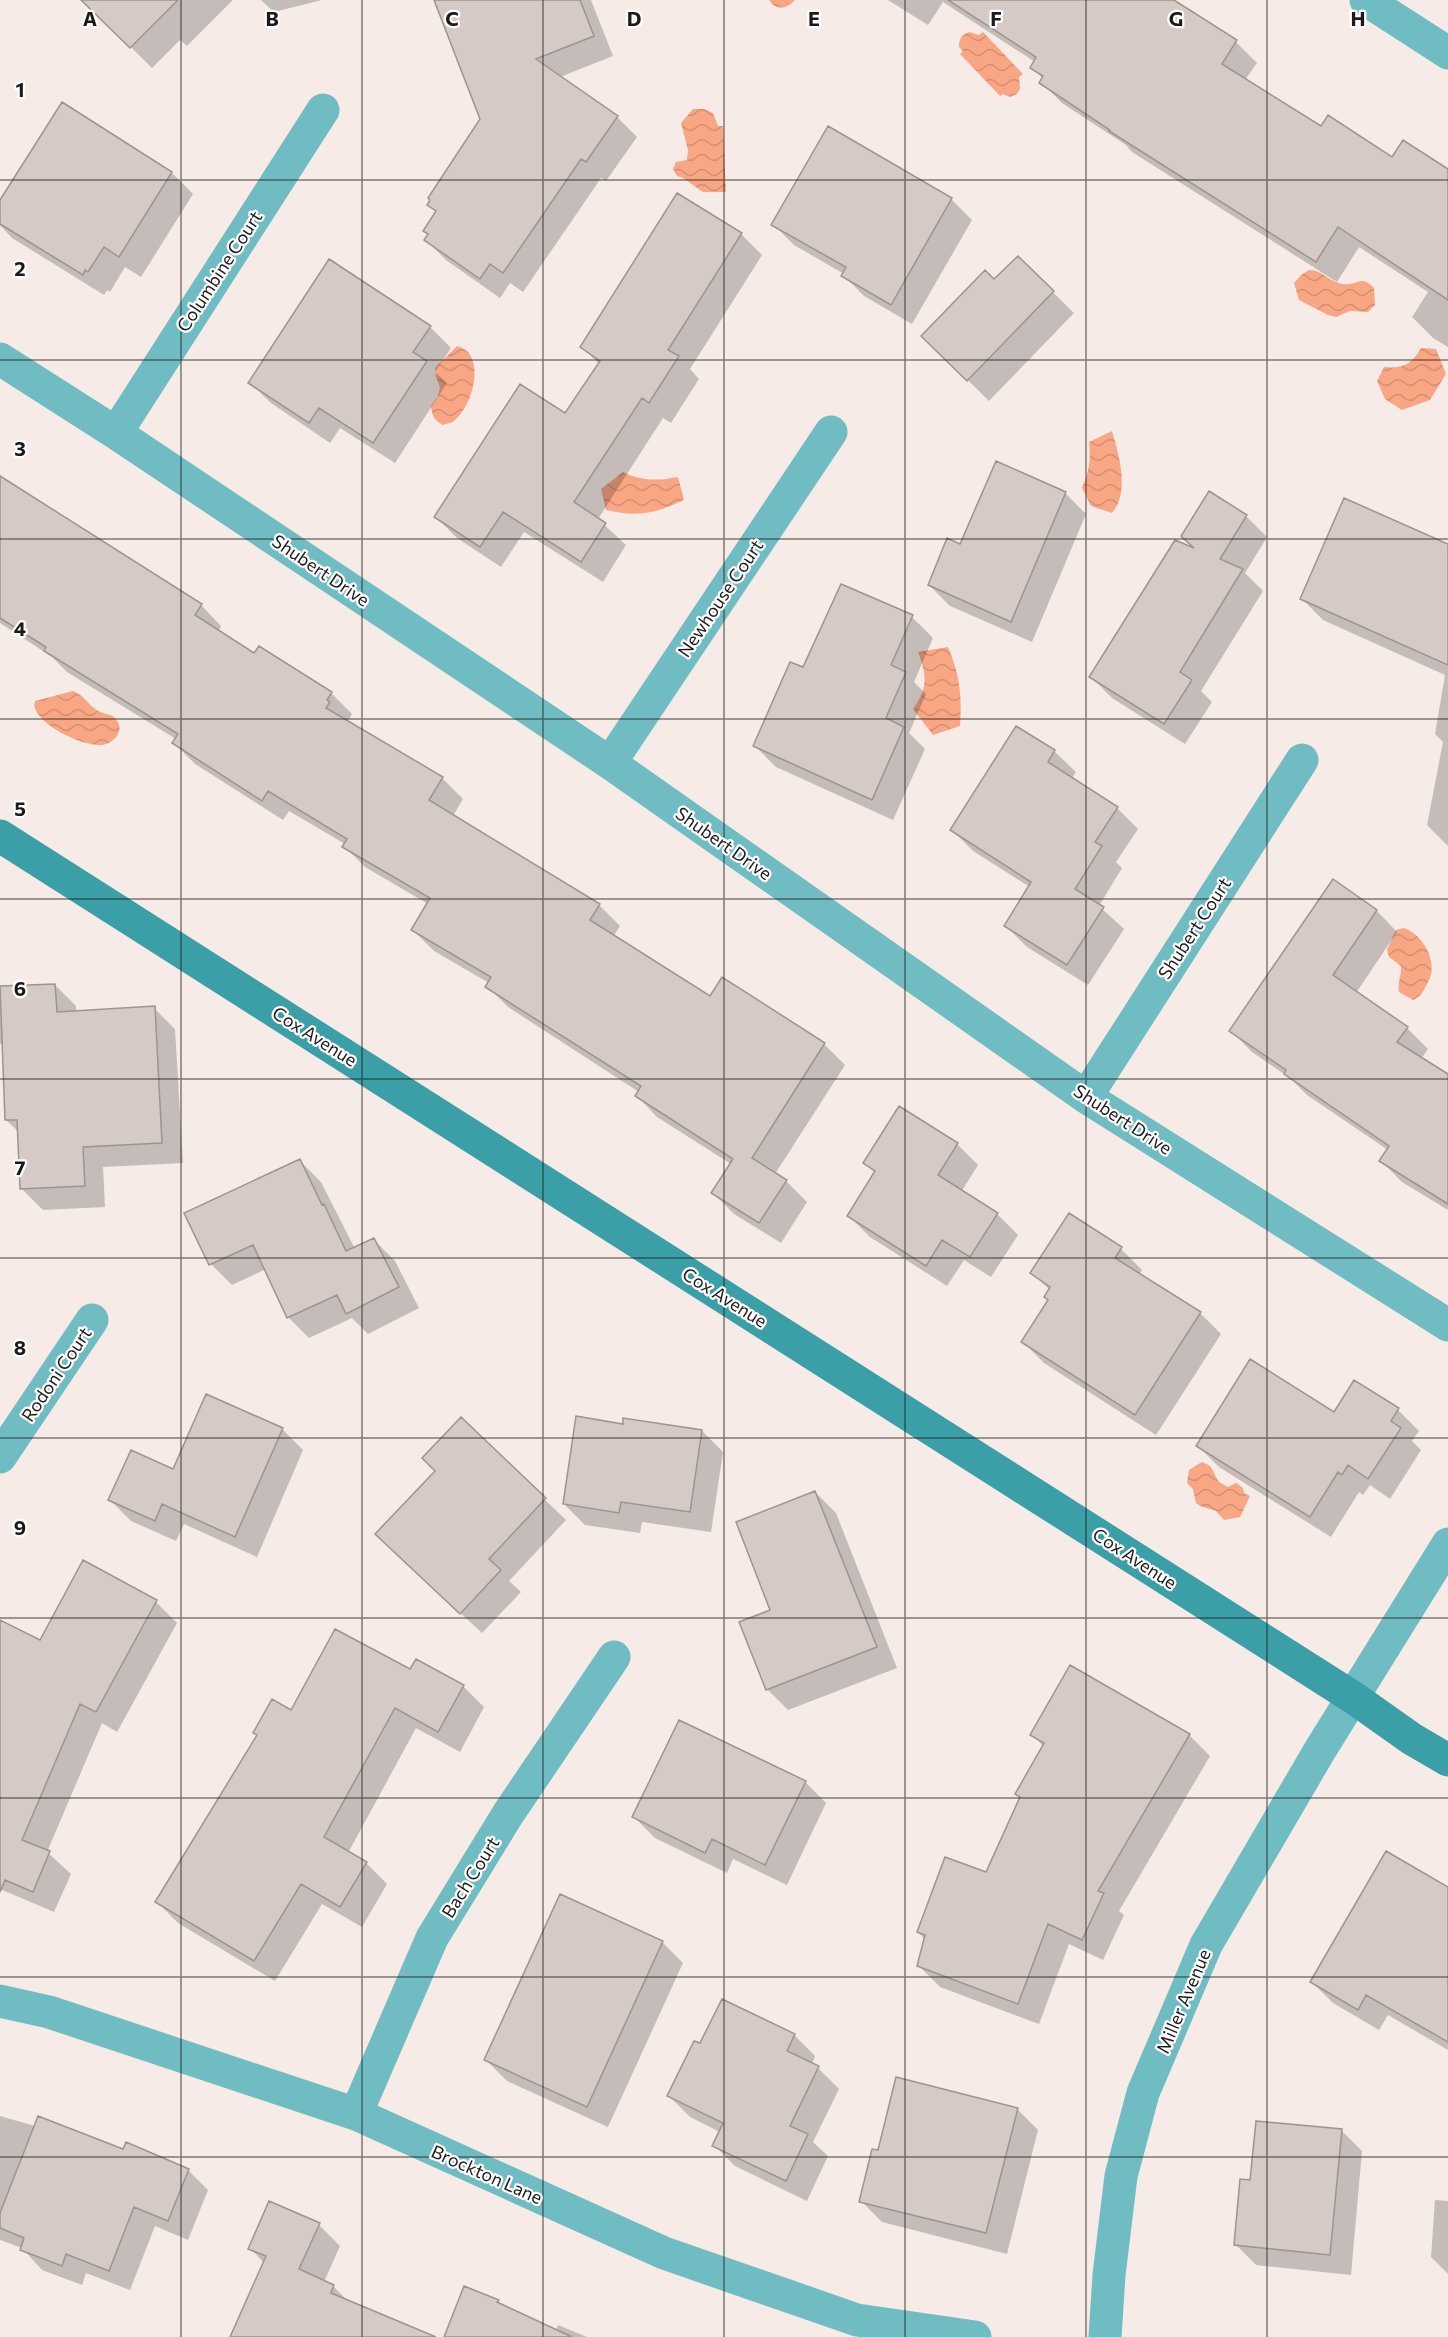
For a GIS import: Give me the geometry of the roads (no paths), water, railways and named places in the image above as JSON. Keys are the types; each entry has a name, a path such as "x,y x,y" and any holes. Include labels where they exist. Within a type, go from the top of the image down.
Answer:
{"main road":[{"name":"Cox Avenue","path":"0,836 1448,1760"}],"street":[{"path":"1366,0 1448,53"},
{"name":"Columbine Court","path":"116,432 323,110"},
{"name":"Shubert Drive","path":"0,360 116,432 610,764 1086,1097 1448,1325"},
{"name":"Newhouse Court","path":"610,764 831,432"},
{"name":"Shubert Court","path":"1086,1097 1302,760"},
{"name":"Rodoni Court","path":"0,1457 92,1320"},
{"name":"Miller Avenue","path":"1105,2337 1109,2275 1121,2176 1143,2093 1206,1945 1320,1750 1448,1544"},
{"name":"Bach Court","path":"356,2114 432,1938 508,1814 614,1657"},
{"name":"Brockton Lane","path":"0,2001 49,2012 356,2114 664,2253 857,2320 975,2337"}],"water":[{"path":"769,0 795,0 782,8 775,6"},
{"path":"969,32 979,35 983,32 1023,74 1019,77 1020,89 1017,94 1010,97 1003,94 1000,96 960,54 963,51 959,47 960,40 964,34"},
{"path":"693,109 704,109 713,113 718,126 723,126 726,192 703,192 677,176 673,169 676,162 687,160 688,150 681,123"},
{"path":"1309,270 1339,283 1349,284 1362,281 1369,284 1374,288 1375,305 1368,312 1350,311 1336,317 1299,300 1294,283"},
{"path":"457,346 472,358 474,379 472,391 462,412 453,421 443,425 433,415 431,409 440,387 435,368"},
{"path":"1421,348 1436,349 1446,374 1430,400 1402,410 1385,399 1377,381 1384,367 1397,367 1410,362"},
{"path":"1112,431 1120,462 1122,484 1121,495 1112,513 1091,506 1082,488 1089,466 1089,442"},
{"path":"623,472 650,479 678,477 684,500 646,513 606,510 601,489"},
{"path":"948,647 959,686 960,726 933,735 913,709 924,688 923,668 918,652"},
{"path":"73,691 98,711 115,718 119,731 115,738 102,745 84,742 52,727 37,713 35,701"},
{"path":"1404,928 1423,943 1431,959 1432,967 1424,990 1413,1000 1399,992 1401,966 1389,957 1387,950 1396,930"},
{"path":"1202,1462 1211,1468 1219,1482 1228,1487 1236,1483 1243,1488 1244,1493 1250,1496 1240,1517 1224,1520 1216,1511 1196,1503 1193,1489 1187,1483 1189,1470"}]}
